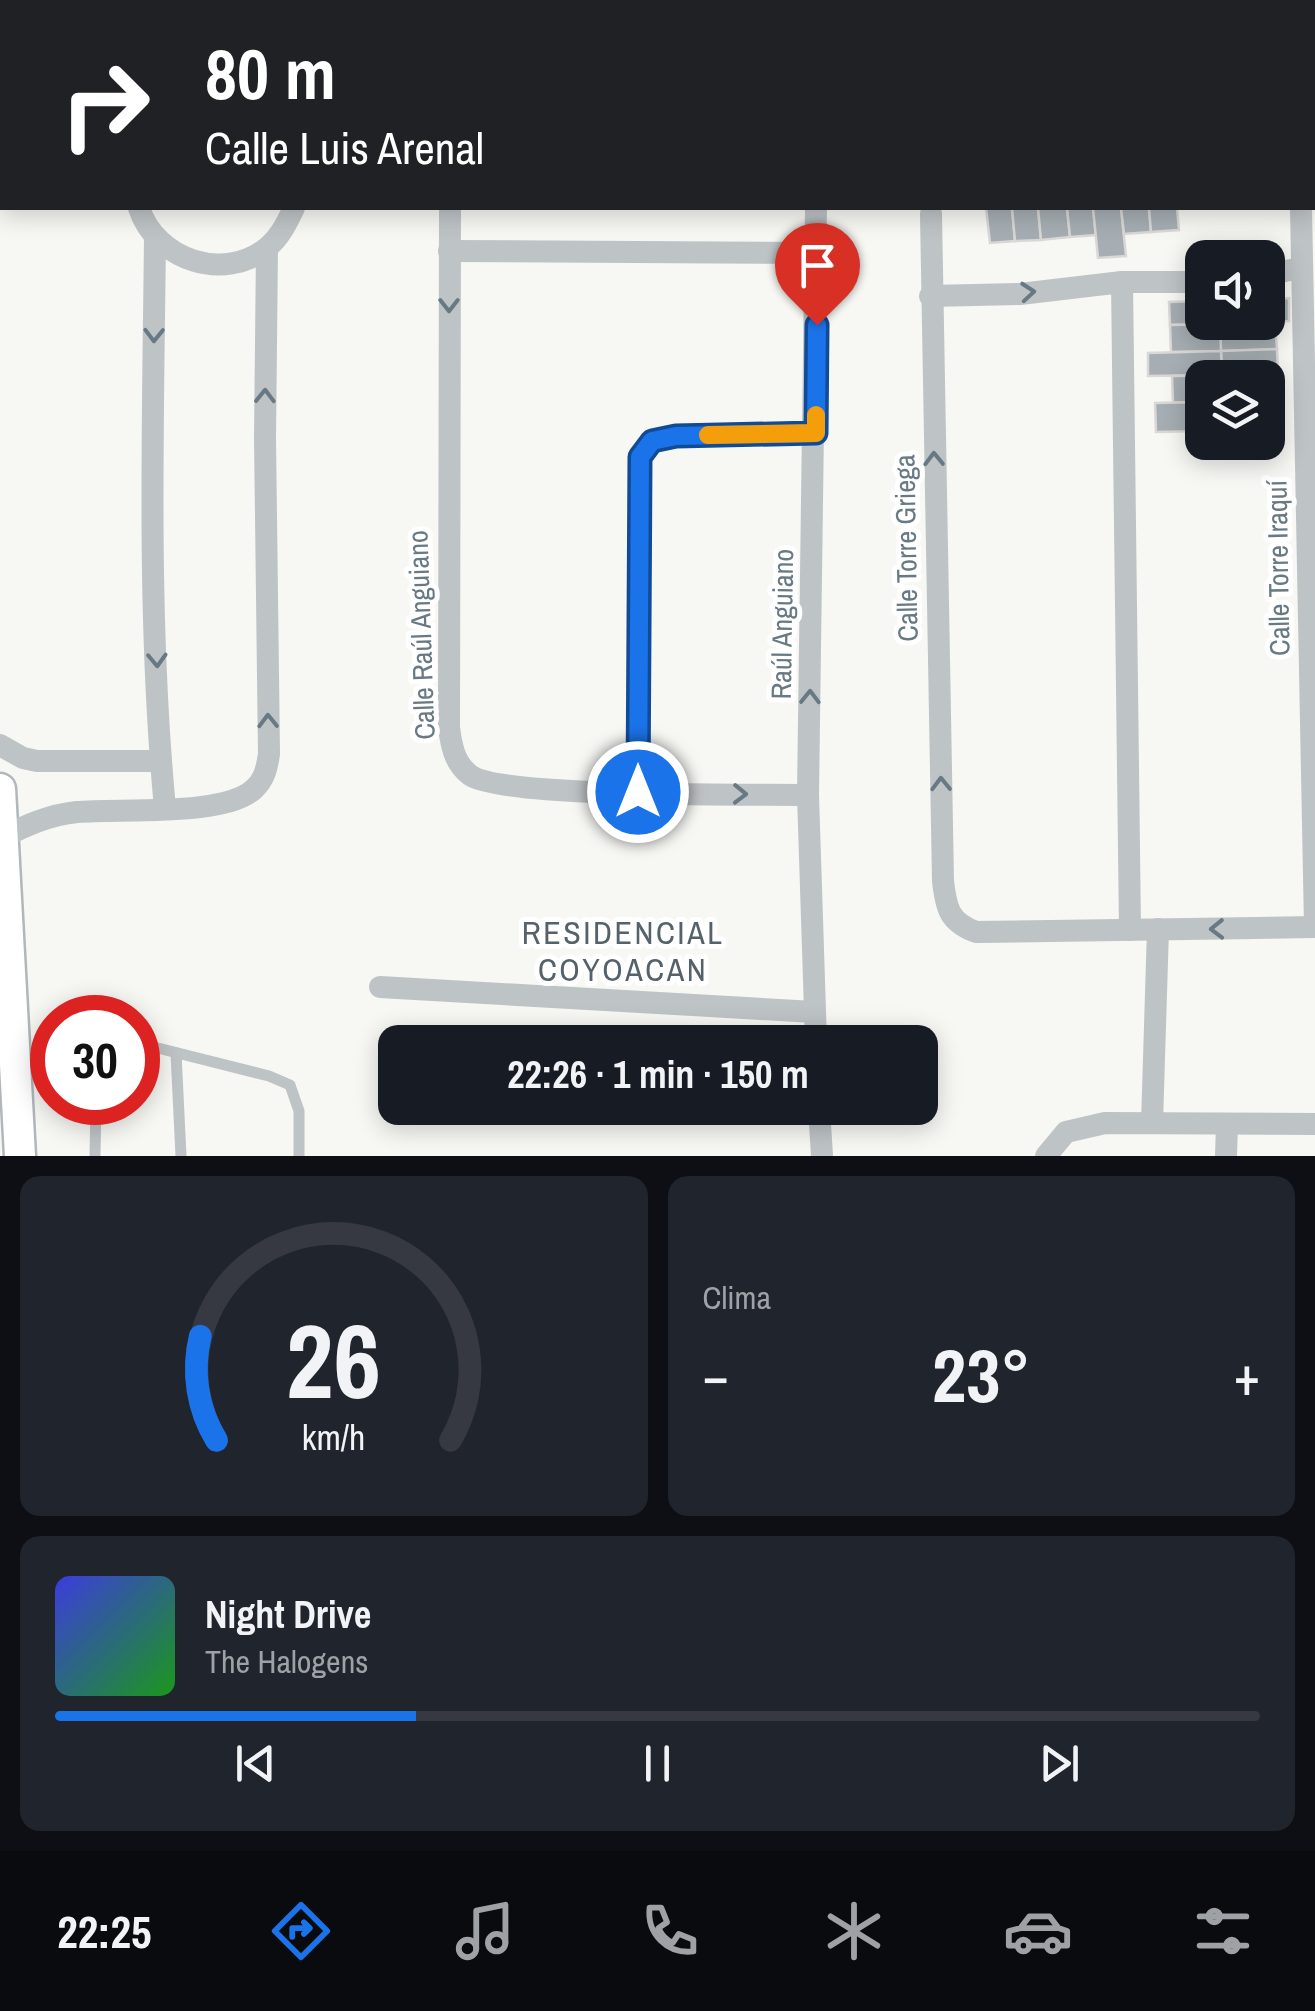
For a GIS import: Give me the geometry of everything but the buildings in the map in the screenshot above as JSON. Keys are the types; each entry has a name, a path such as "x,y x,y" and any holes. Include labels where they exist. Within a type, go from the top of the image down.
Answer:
{"main road":[{"path":"0,789 20,1156"}],"street":[{"path":"140,210 155,238 174,254 197,263 222,264 245,260 267,248 284,230 293,210"},
{"name":"Calle Raúl Anguiano","path":"450,210 447,546 451,745 461,766 470,775 494,785 808,795"},
{"name":"Raúl Anguiano","path":"815,1025 808,795 816,210"},
{"name":"Calle Torre Iraquí","path":"943,882 946,907 952,918 976,932 1315,927 1301,210"},
{"name":"Calle Torre Griega","path":"931,214 943,882"},
{"path":"155,238 152,486 164,808"},
{"path":"2,836 56,815 200,807 246,796 262,780 269,754 267,248"},
{"path":"449,251 818,253"},
{"path":"1285,271 1302,268"},
{"path":"930,296 1020,294 1122,282 1185,282"},
{"path":"1122,282 1130,930"},
{"path":"638,792 640,457 652,441 676,436 816,433"},
{"path":"0,745 37,761 160,761"},
{"path":"1152,1123 1158,929"},
{"path":"380,987 814,1012"},
{"path":"1226,1156 1227,1124"},
{"path":"1046,1156 1066,1132 1079,1126 1315,1124"},
{"path":"820,1125 822,1156"}],"lane":[{"path":"160,1049 290,1085 299,1111 298,1156"},
{"path":"176,1053 180,1156"},
{"path":"96,1125 96,1156"}],"slow traffic":[{"path":"708,435 816,433 816,415"}],"district":[{"name":"RESIDENCIAL COYOACAN","path":"623,952"}],"route":[{"path":"638,792 640,457 652,441 676,436 816,433 817,325"}]}
